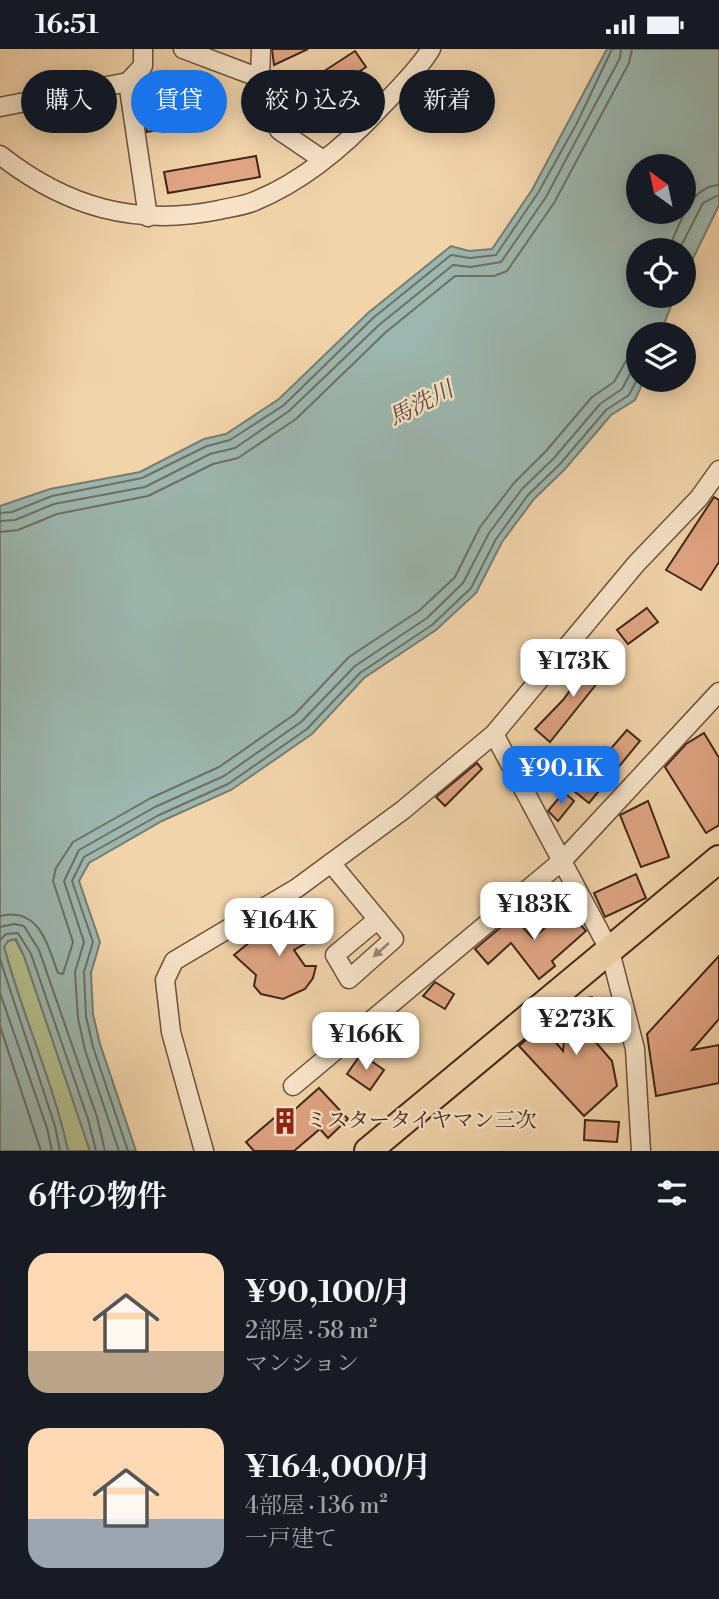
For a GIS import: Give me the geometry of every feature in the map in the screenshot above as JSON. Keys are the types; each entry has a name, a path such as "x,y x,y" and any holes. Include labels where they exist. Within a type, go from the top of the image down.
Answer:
{"highway":[{"path":"368,1151 719,859"}],"street":[{"path":"0,107 128,82 143,66 143,49"},
{"path":"183,49 241,71"},
{"path":"260,70 261,49"},
{"path":"0,155 59,195 102,209 148,217 190,216 254,202 323,160 356,135 423,53"},
{"path":"128,82 148,217"},
{"path":"283,133 323,160"},
{"path":"204,1151 171,1032 165,980 174,961 296,888 403,810 494,734 636,565 699,498 719,470"},
{"path":"293,1086 563,860 719,692"},
{"path":"494,734 610,951 635,1049 641,1151"},
{"path":"331,863 378,919"}],"green space":[{"path":"15,939 24,956 90,1151 68,1151 54,1099 4,946"}],"water":[{"name":"馬洗川","path":"607,49 719,49 719,205 696,252 696,238 626,238 626,308 670,308 665,322 626,322 626,392 639,392 635,400 611,415 565,469 534,499 502,542 476,593 436,630 364,678 312,734 231,790 162,821 89,863 79,881 100,942 91,973 93,1014 100,1044 136,1151 90,1151 24,956 16,939 8,941 4,947 54,1099 68,1151 0,1151 0,506 50,489 140,472 204,439 226,434 279,399 368,313 451,246 469,251 492,249 532,190"}],"building":[{"path":"272,49 308,49 274,65"},
{"path":"355,51 366,67 362,70 326,70"},
{"path":"256,156 260,177 168,193 164,172"},
{"path":"714,497 719,500 719,562 701,590 666,570"},
{"path":"647,608 658,622 628,644 617,630"},
{"path":"595,656 610,667 550,742 535,729 563,700"},
{"path":"627,730 640,741 589,803 574,791"},
{"path":"704,733 719,758 719,825 706,833 665,767 686,744"},
{"path":"477,763 482,769 445,806 436,797"},
{"path":"564,792 574,801 558,821 548,811"},
{"path":"648,801 669,857 641,867 620,815"},
{"path":"636,874 646,898 605,917 594,893"},
{"path":"567,909 586,931 552,961 555,966 539,979 511,943 488,964 475,949 513,917 533,938"},
{"path":"289,910 304,923 315,938 294,950 305,966 316,966 313,978 305,989 283,999 261,994 254,986 256,975 234,955"},
{"path":"719,956 719,1019 692,1050 719,1045 719,1083 656,1096 647,1034"},
{"path":"435,982 454,994 445,1009 423,996"},
{"path":"592,997 609,1022 593,1039 612,1061 617,1086 584,1116 519,1046 542,1026 563,1051 568,1005 574,1000"},
{"path":"361,1054 384,1070 370,1090 347,1074"},
{"path":"319,1088 348,1119 328,1138 320,1129 294,1151 254,1151 246,1142 287,1107 292,1112"},
{"path":"585,1120 619,1122 617,1142 584,1140"}],"place":[{"name":"ミスタータイヤマン三次","path":"285,1121"}]}
